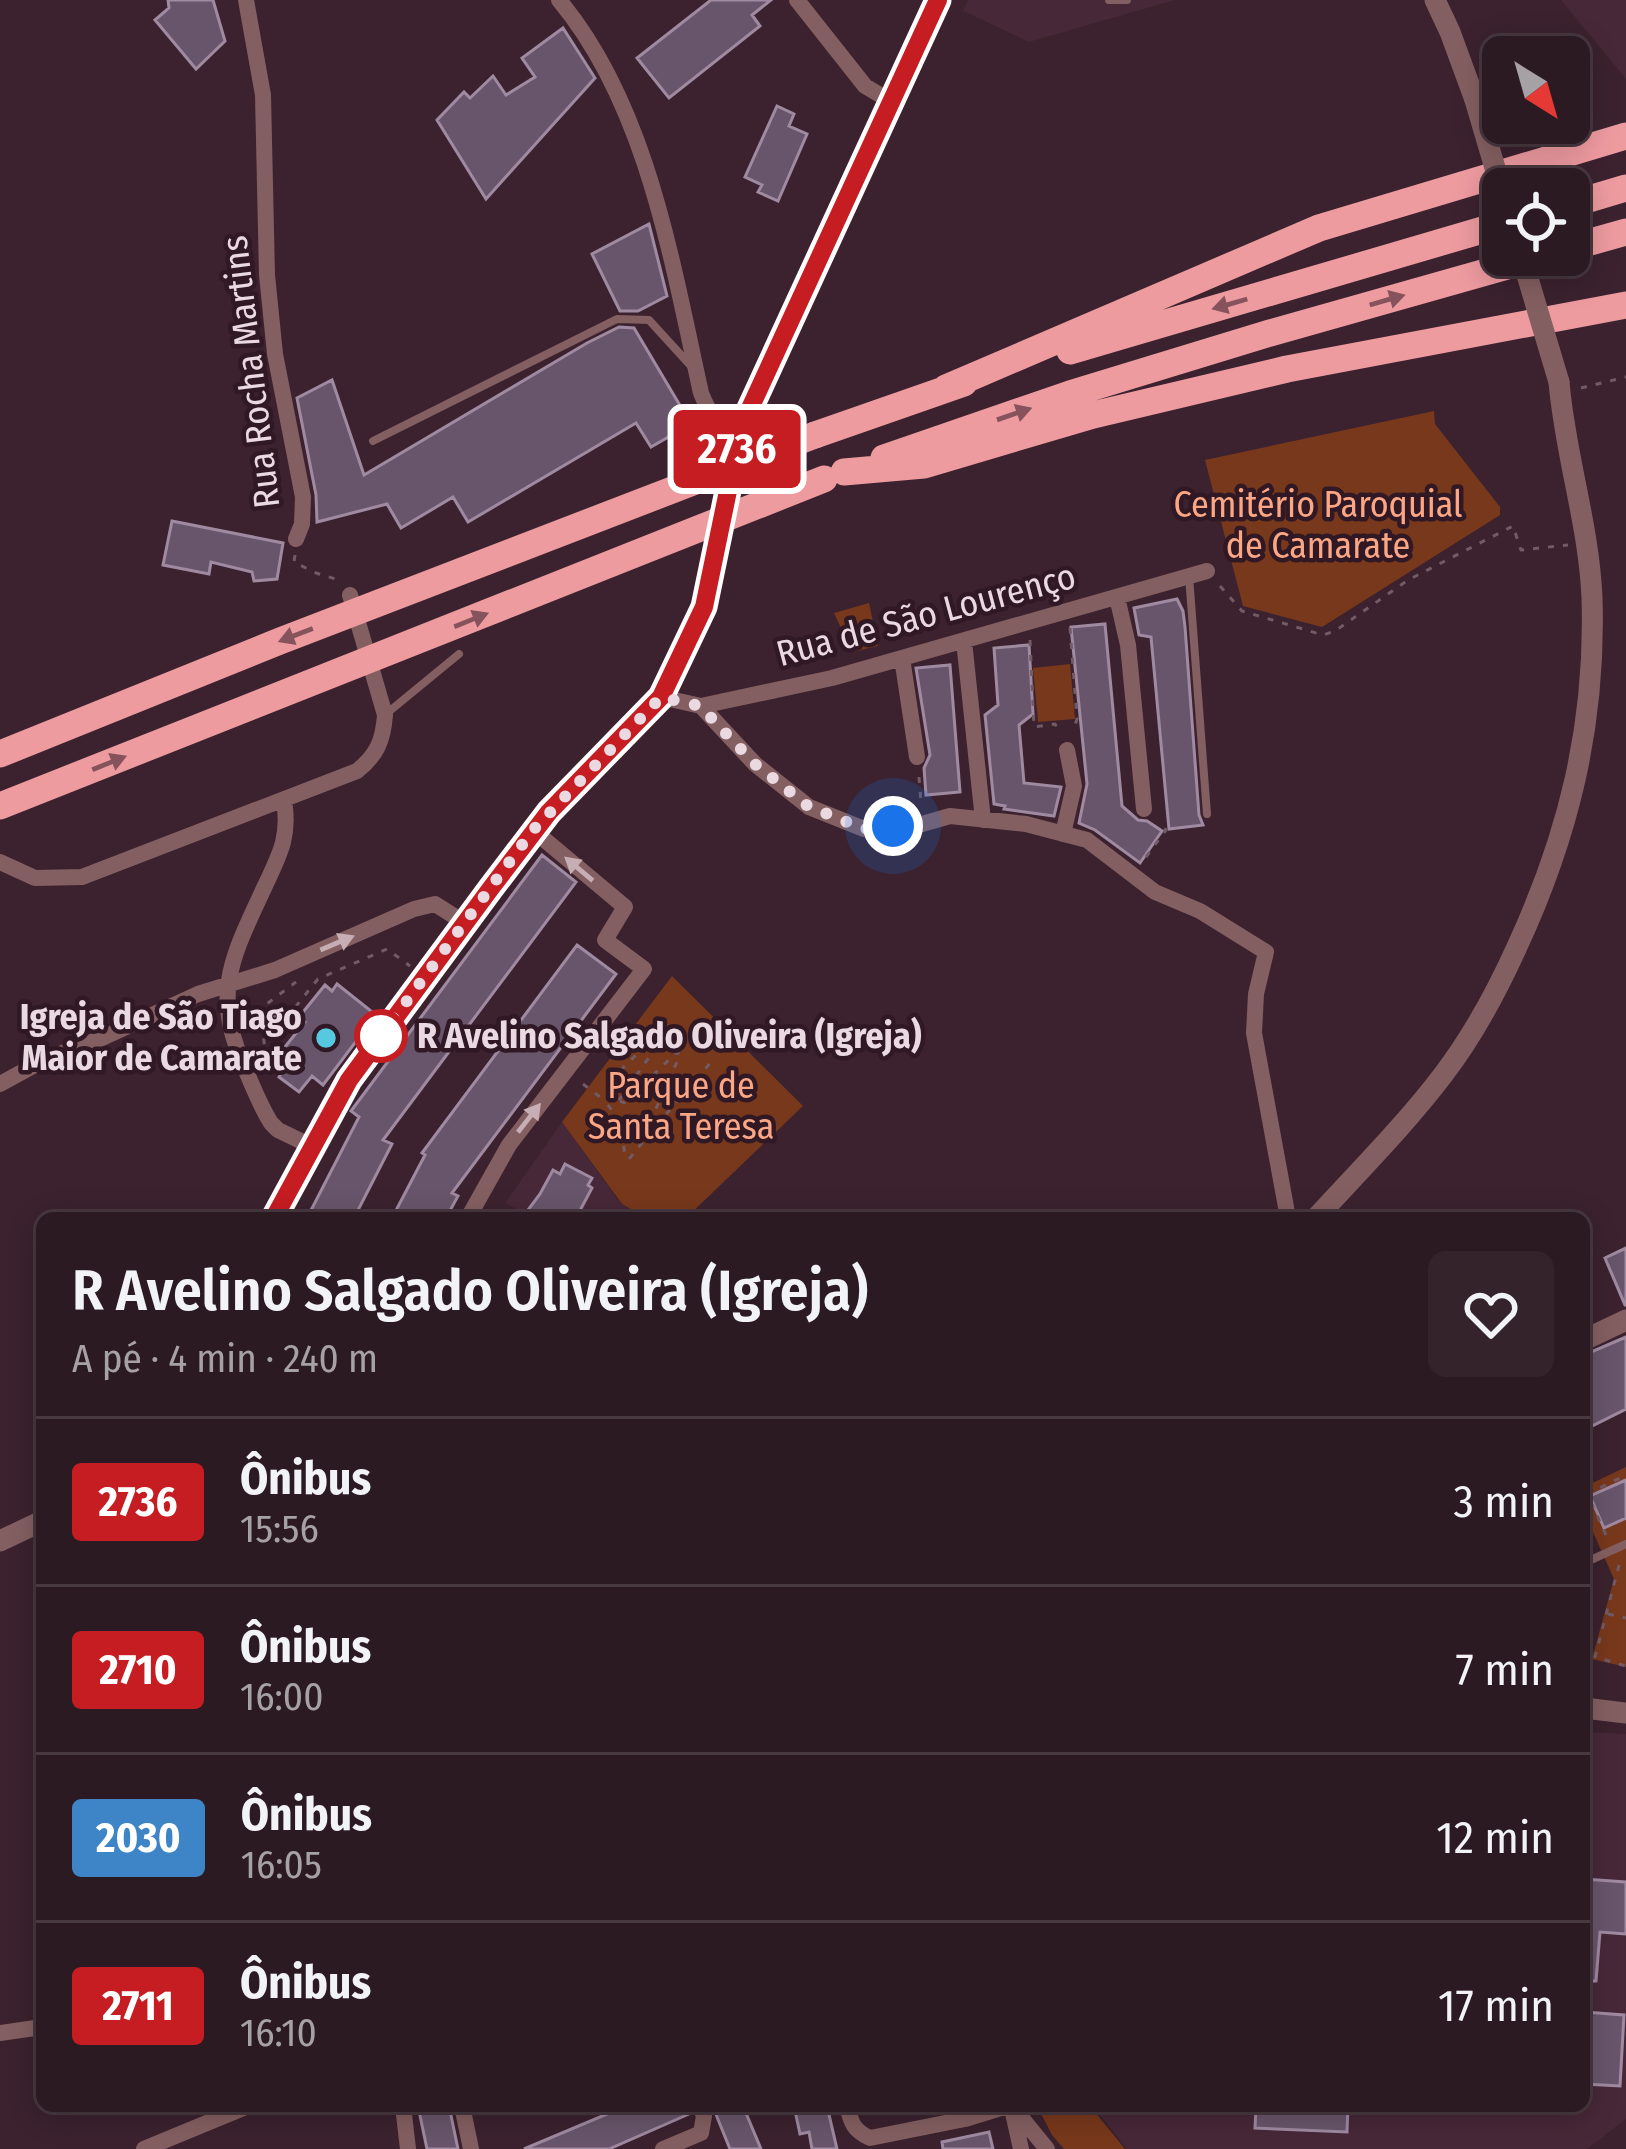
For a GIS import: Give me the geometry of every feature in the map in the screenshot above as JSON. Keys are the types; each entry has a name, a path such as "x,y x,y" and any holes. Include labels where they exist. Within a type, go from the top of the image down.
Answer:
{"highway":[{"path":"946,388 1319,228 1626,136"},
{"path":"1590,199 1626,188"},
{"path":"0,754 815,434 946,388 1482,230"},
{"path":"1590,242 1626,232"},
{"path":"0,806 834,475 1070,394 1482,273"},
{"path":"834,475 924,465 1093,415 1287,369 1626,305"}],"street":[{"name":"Rua Rocha Martins","path":"246,0 263,95 267,275 275,354 303,497 296,539"},
{"path":"559,0 601,62 646,169 707,408 716,420 741,428"},
{"path":"797,0 865,86 890,101"},
{"path":"277,1212 349,1080 533,830 661,697 704,607 741,428 938,0"},
{"path":"1435,0 1495,168"},
{"path":"1321,1212 1444,1074 1496,992 1537,903 1577,778 1592,662 1587,544 1559,387 1527,276"},
{"name":"Rua de São Lourenço","path":"661,697 700,706 832,678 1198,574"},
{"path":"0,862 35,878 82,877 357,771 384,736 385,715 350,595"},
{"path":"1117,597 1128,645 1144,809"},
{"path":"964,640 983,820"},
{"path":"902,658 917,758"},
{"path":"700,706 755,764 808,806 864,829 922,824 950,816 1026,824 1087,840 1156,892 1200,911 1265,952 1254,1033 1287,1212"},
{"path":"1063,834 1074,786 1067,750"},
{"path":"284,800 284,845 242,936 228,985 227,1019 232,1041 271,1123 311,1145"},
{"path":"471,1212 509,1145 644,969 605,940 625,907 533,830"},
{"path":"0,1084 197,994 274,970 426,906 443,907 465,923"},
{"path":"1590,1337 1626,1320"},
{"path":"1590,1709 1626,1713"},
{"path":"0,2033 36,2027"},
{"path":"158,2146 234,2112"},
{"path":"404,2112 408,2149"},
{"path":"463,2112 471,2149"},
{"path":"848,2112 857,2132 870,2138 989,2112"},
{"path":"1012,2112 1021,2149"},
{"path":"1015,2112 1047,2149"},
{"path":"663,2149 705,2141"}],"lane":[{"path":"1109,0 1127,0"},
{"path":"373,441 617,319 649,320 696,372"},
{"path":"1198,574 1207,814"},
{"path":"385,715 459,654"},
{"path":"1590,1560 1626,1544"},
{"path":"1613,1550 1626,1554"}],"path":[{"path":"1559,387 1626,377"},
{"path":"1198,574 1242,610 1323,635 1408,580 1513,526 1521,550 1587,544"},
{"name":"Rua Rocha Martins","path":"296,539 294,562 342,580 350,595"},
{"path":"1067,750 1077,719 1068,610"},
{"path":"1029,622 1034,727 1055,724 1067,750"},
{"path":"917,758 922,824"},
{"path":"1134,875 1166,830"},
{"path":"260,1009 284,1021 318,979 387,949 424,977"},
{"path":"260,1009 279,995"},
{"path":"258,1098 270,1093 260,1009"},
{"path":"605,1102 623,1068 666,1025 669,1029 619,1100 624,1103 680,1054 650,1122 656,1127"},
{"path":"566,1071 605,1102 619,1120 629,1159 712,1061"},
{"path":"1590,1493 1626,1475"},
{"path":"1590,1500 1619,1564 1595,1658 1626,1666"},
{"path":"1606,1613 1626,1618"}],"shaded area":[{"path":"968,0 1175,0 1029,42 963,11"},
{"path":"1561,0 1626,0 1626,79"},
{"path":"562,1122 621,1204 635,1212 517,1212 505,1203"},
{"path":"1590,1732 1626,1734 1626,2119 1587,2149 1127,2149 1098,2112 1590,2112"}],"green space":[{"name":"Cemitério Paroquial de Camarate","path":"1434,411 1435,424 1500,507 1500,515 1322,627 1243,606 1205,460"},
{"path":"869,603 878,646 852,652 834,613"},
{"path":"1070,664 1075,719 1038,722 1033,668"},
{"name":"Parque de Santa Teresa","path":"672,976 803,1106 692,1212 636,1212 622,1204 562,1122"},
{"path":"1626,1467 1626,1667 1592,1659 1614,1579 1590,1525 1590,1484"},
{"path":"1040,2112 1095,2112 1125,2149 1064,2149"}],"building":[{"path":"168,0 213,0 225,41 196,69 155,20 169,8"},
{"path":"711,0 771,0 752,15 760,26 669,98 637,58"},
{"path":"563,28 595,78 486,199 437,120 464,92 470,98 493,76 506,95 535,77 522,58"},
{"path":"777,106 794,114 789,126 807,134 778,201 758,192 762,185 745,177"},
{"path":"649,224 667,296 638,311 620,311 592,254"},
{"path":"619,327 634,328 691,424 651,447 636,423 468,522 453,497 401,528 387,504 317,522 297,398 332,380 364,475"},
{"path":"172,521 283,543 277,579 254,581 252,572 211,562 209,574 163,565"},
{"path":"1177,599 1185,627 1203,825 1169,829 1151,637 1139,635 1134,608"},
{"path":"1105,624 1122,806 1162,831 1140,863 1079,823 1087,784 1071,627"},
{"path":"1029,645 1033,714 1019,725 1024,783 1061,787 1054,816 994,804 985,715 998,705 994,648"},
{"path":"950,665 960,792 926,795 924,768 930,755 916,668"},
{"path":"542,855 576,882 383,1140 392,1144 357,1212 310,1212 359,1117 351,1111"},
{"path":"577,945 616,974 452,1193 458,1196 449,1212 395,1212 422,1153"},
{"name":"Igreja de São Tiago Maior de Camarate","path":"337,984 376,1015 323,1085 312,1076 299,1092 279,1077 287,1058 280,1053 305,1022 299,1017 325,985 332,991"},
{"path":"565,1164 592,1178 579,1212 526,1212 553,1170 560,1174"},
{"path":"1626,1248 1626,1305 1625,1305 1605,1258"},
{"path":"1626,1337 1626,1409 1590,1427 1590,1352"},
{"path":"1626,1480 1626,1518 1604,1528 1590,1496"},
{"path":"1590,1879 1626,1882 1626,1934 1600,1932 1596,1981 1590,1981"},
{"path":"1590,2012 1624,2015 1620,2086 1590,2084"},
{"path":"419,2112 450,2112 458,2149 427,2149"},
{"path":"612,2112 689,2114 609,2149 524,2149"},
{"path":"746,2112 761,2149 730,2149 716,2114"},
{"path":"795,2112 828,2112 837,2149 812,2149 809,2132 800,2134"},
{"path":"1256,2112 1348,2112 1347,2132 1255,2128"},
{"path":"989,2132 993,2149 943,2149 942,2142"}],"bus line":[{"name":"2736","path":"277,1212 349,1080 533,830 661,697 704,607 741,428 938,0"}],"place":[{"name":"R Avelino Salgado Oliveira (Igreja)","path":"381,1036"},
{"name":"Igreja de São Tiago Maior de Camarate","path":"326,1038"}],"route":[{"path":"381,1036 533,830 661,697 700,706 755,764 808,806 864,829 893,826"}]}
